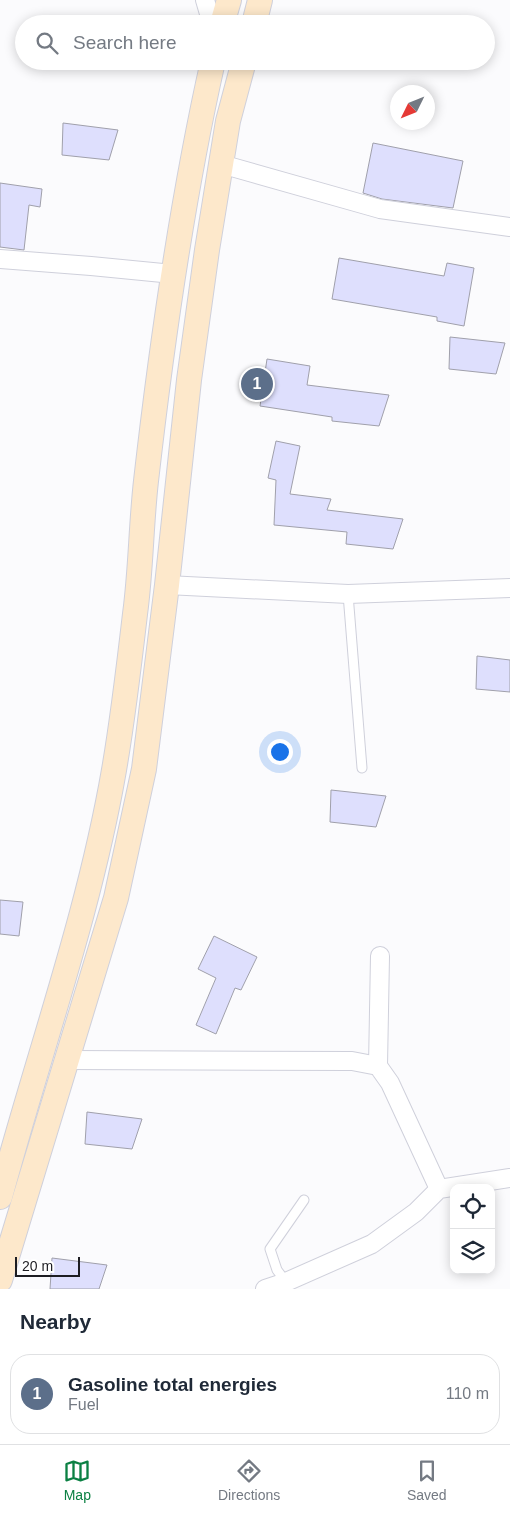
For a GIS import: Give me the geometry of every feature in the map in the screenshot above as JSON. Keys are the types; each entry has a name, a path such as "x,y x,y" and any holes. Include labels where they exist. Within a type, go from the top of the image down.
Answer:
{"main road":[{"path":"225,15 229,0"},
{"path":"256,15 260,0"},
{"path":"0,1197 23,1112 84,908 114,771 136,613 146,483 172,274 197,131 210,70"},
{"path":"0,1280 116,898 144,769 167,585 189,380 207,250 228,121 242,70"}],"street":[{"path":"205,0 209,15"},
{"path":"221,164 380,209 510,227"},
{"path":"0,259 172,274"},
{"path":"167,585 348,594 510,588"},
{"path":"380,956 378,1066 390,1083 439,1189"},
{"path":"66,1060 352,1061 378,1066"},
{"path":"265,1289 286,1282 372,1244 416,1212 439,1189 510,1178"}],"lane":[{"path":"348,594 362,768"},
{"path":"286,1282 277,1270 270,1248 304,1200"}],"building":[{"path":"63,123 118,130 109,160 62,155"},
{"path":"373,143 463,161 453,208 382,199 363,193"},
{"path":"0,183 42,189 40,207 29,205 24,250 0,247"},
{"path":"339,258 444,276 447,263 474,268 464,326 437,321 437,317 332,299"},
{"path":"450,337 505,343 496,374 449,369"},
{"path":"267,359 310,366 307,385 389,395 379,426 332,421 332,417 260,406"},
{"path":"276,441 300,446 290,494 331,499 327,510 403,519 393,549 346,544 347,532 274,525 276,480 268,478"},
{"path":"477,656 510,660 510,692 476,689"},
{"path":"331,790 386,796 376,827 330,822"},
{"path":"0,900 23,902 19,936 0,934"},
{"path":"214,936 257,957 241,990 235,988 216,1034 196,1025 216,978 198,969"},
{"path":"87,1112 142,1119 132,1149 85,1144"},
{"path":"52,1258 107,1265 99,1289 50,1289"}],"place":[{"name":"Gasoline total energies","path":"257,384"}]}
